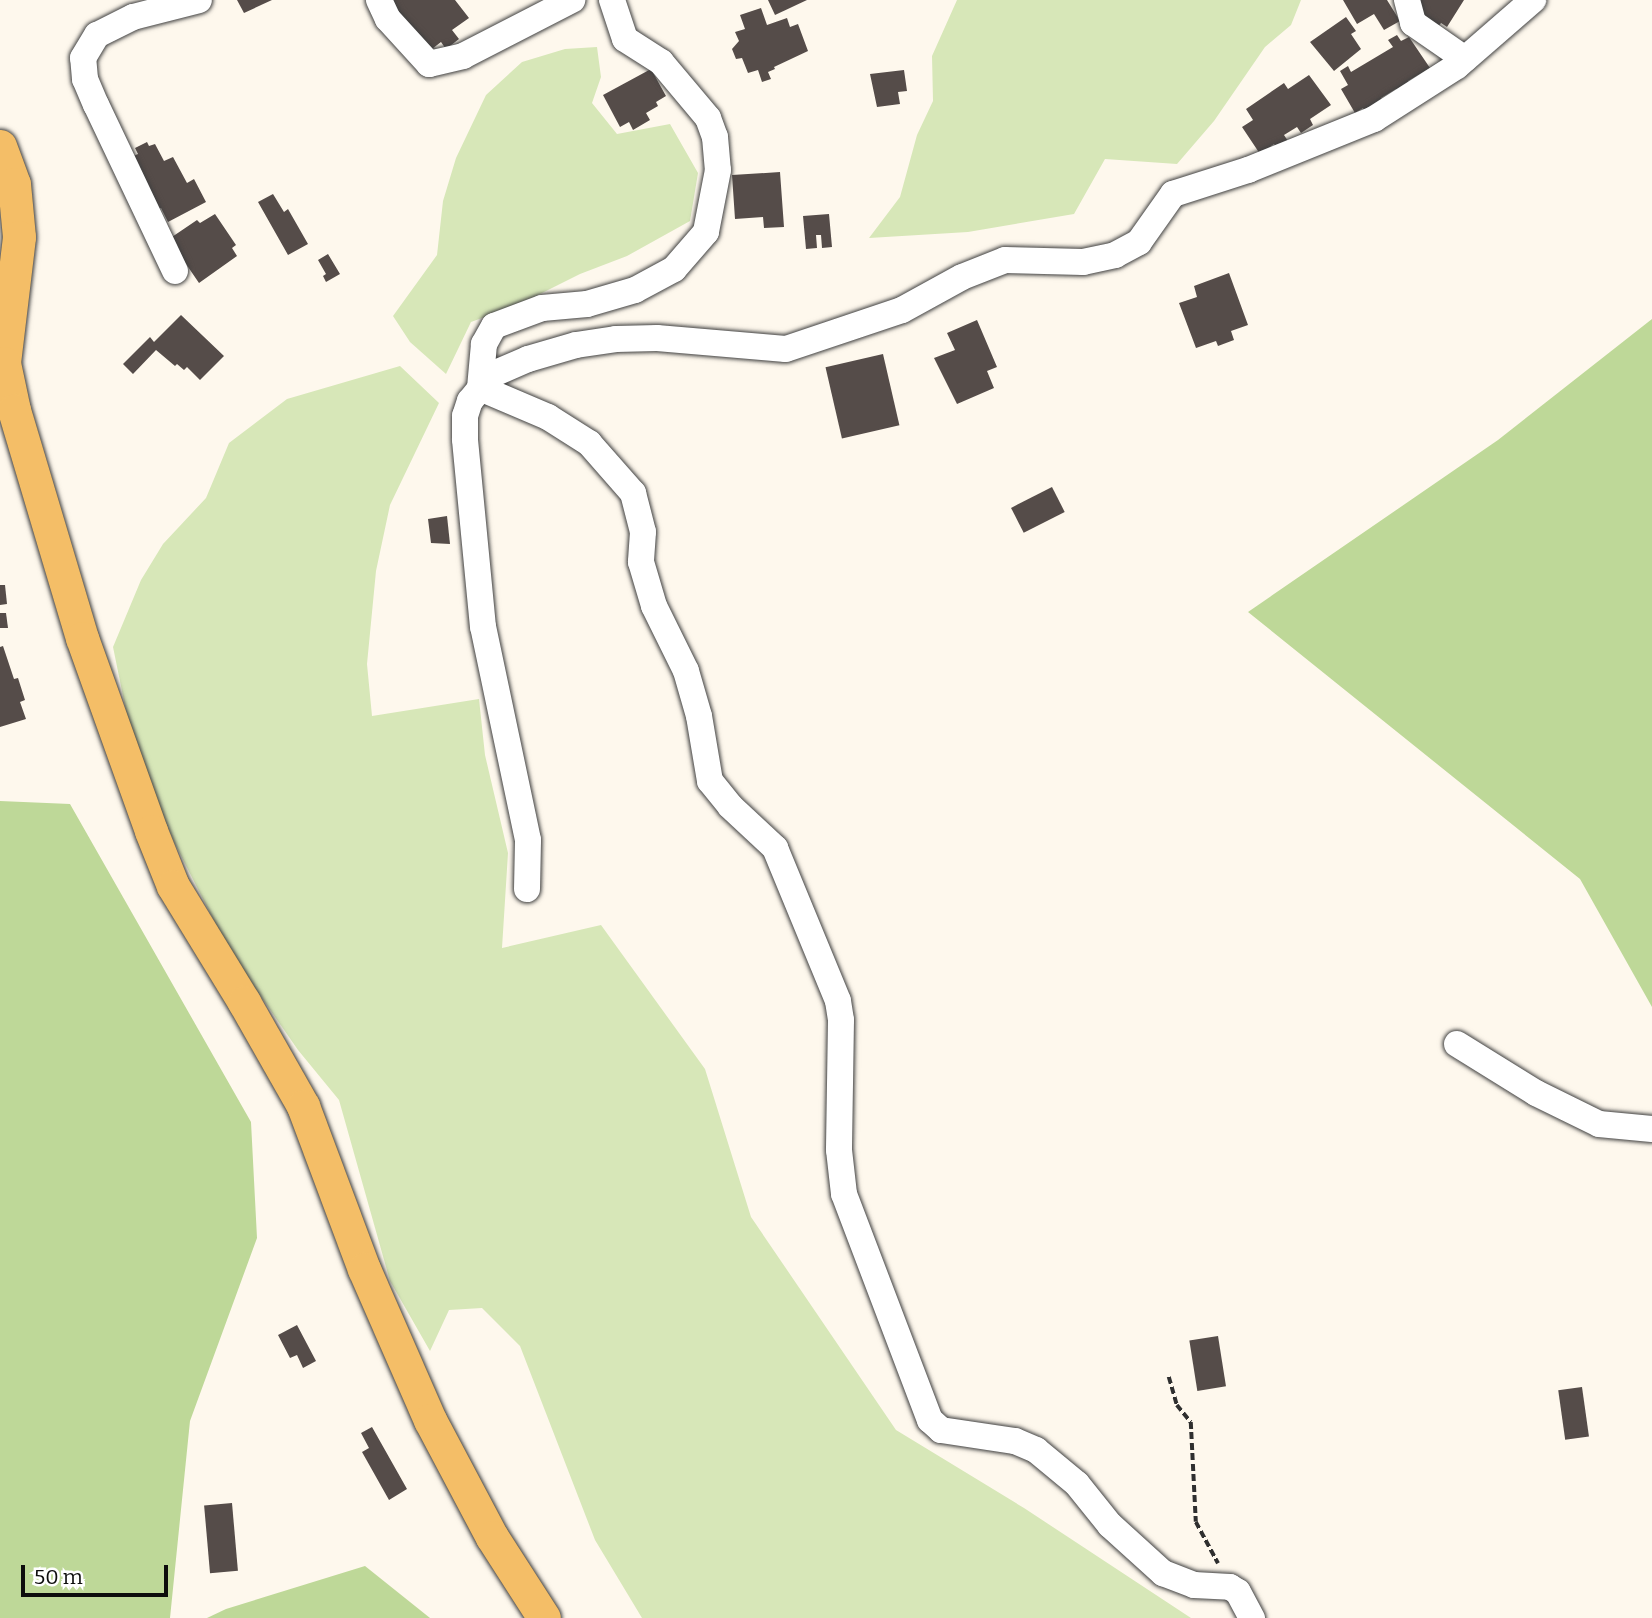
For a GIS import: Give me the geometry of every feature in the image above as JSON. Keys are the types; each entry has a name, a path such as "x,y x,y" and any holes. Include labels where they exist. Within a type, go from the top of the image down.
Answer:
{"main road":[{"path":"0,146 14,184 19,237 4,363 14,410 82,638 147,818 173,886 244,1002 303,1106 364,1269 430,1420 492,1537 544,1618"}],"street":[{"path":"175,271 92,96 85,79 83,58 97,35 134,17 199,0"},
{"path":"379,0 388,19 429,64 463,56 572,0"},
{"path":"480,388 484,344 494,326 542,309 587,304 635,290 674,270 706,232 718,170 715,137 708,118 661,62 625,39 612,0"},
{"path":"1406,0 1413,23 1465,58"},
{"path":"527,889 528,840 483,627 465,439 465,416 472,396 499,369 576,345 616,339 657,338 786,349 902,310 962,277 1005,260 1083,262 1115,255 1139,242 1173,194 1248,170 1374,119 1451,71 1533,0"},
{"path":"480,388 548,417 589,443 633,493 643,532 641,562 654,606 686,671 699,716 710,781 730,806 775,848 838,1001 841,1020 839,1150 844,1194 930,1420 941,1430 1015,1441 1036,1450 1077,1484 1110,1525 1163,1573 1186,1583 1230,1587 1238,1592 1252,1618"},
{"path":"1457,1044 1536,1093 1600,1124 1652,1129"}],"path":[{"path":"1169,1377 1177,1405 1191,1422 1196,1522 1230,1587"}],"green space":[{"path":"957,0 1301,0 1291,25 1265,47 1214,121 1177,164 1105,159 1074,214 968,232 869,238 900,197 917,135 933,101 932,56"},
{"path":"597,47 601,77 592,103 617,134 670,124 698,173 690,221 627,256 580,274 520,304 471,322 446,374 410,342 393,316 437,255 443,201 456,158 486,95 522,62 565,49"},
{"path":"1652,319 1652,1007 1580,879 1248,612 1498,440"},
{"path":"400,366 439,403 390,505 376,571 367,664 372,716 479,699 485,755 508,853 502,948 601,925 705,1069 751,1217 896,1430 1024,1508 1191,1618 642,1618 595,1540 520,1346 482,1308 449,1310 430,1351 390,1281 339,1100 298,1050 230,952 174,842 131,735 113,647 141,580 163,544 206,498 229,443 287,399"},
{"path":"0,801 70,804 251,1122 257,1238 190,1421 170,1618 0,1618"},
{"path":"365,1566 430,1618 207,1618 226,1609"}],"building":[{"path":"237,0 272,0 244,13"},
{"path":"389,0 455,0 469,18 452,30 459,39 446,49 441,42 428,52"},
{"path":"768,0 807,0 775,15"},
{"path":"1343,0 1387,0 1400,21 1384,30 1374,14 1357,24"},
{"path":"1418,0 1464,0 1447,27 1441,23 1435,31 1415,19"},
{"path":"761,8 767,25 787,18 790,27 798,24 808,51 774,67 775,69 768,72 771,79 762,82 758,70 748,73 742,58 736,59 732,49 739,41 735,32 745,29 740,15"},
{"path":"1346,17 1356,31 1351,34 1361,49 1334,71 1310,42"},
{"path":"1397,35 1401,41 1409,37 1430,68 1408,81 1411,87 1398,94 1396,89 1381,98 1384,103 1366,114 1363,108 1355,113 1341,89 1348,85 1340,71 1348,66 1351,72 1393,47 1388,40"},
{"path":"651,69 666,96 656,102 658,106 646,113 650,120 633,130 629,122 620,127 603,95"},
{"path":"904,70 907,91 898,92 900,104 877,107 870,74"},
{"path":"1309,75 1331,105 1310,119 1313,125 1301,133 1297,127 1284,135 1288,141 1277,148 1274,144 1260,154 1242,127 1253,120 1246,109 1284,83 1288,89"},
{"path":"147,142 149,146 155,144 164,161 173,157 187,183 194,179 206,202 168,222 161,208 156,210 131,157 138,154 135,148"},
{"path":"780,172 784,227 764,228 763,217 735,219 732,175"},
{"path":"273,194 284,212 288,209 308,244 288,255 258,202"},
{"path":"215,214 236,245 232,248 237,256 199,283 169,239 197,220 200,223"},
{"path":"829,214 832,247 822,248 821,235 816,235 817,248 806,249 803,216"},
{"path":"328,254 340,274 326,282 323,276 326,274 318,260"},
{"path":"1229,273 1248,325 1231,331 1234,340 1218,346 1216,341 1196,348 1179,303 1197,297 1194,286"},
{"path":"181,315 224,356 200,380 187,367 184,370 177,364 175,366 156,350 133,374 123,364 150,337 154,342"},
{"path":"977,320 997,367 987,371 994,388 957,404 934,358 955,350 947,333"},
{"path":"883,354 899,425 842,438 826,367"},
{"path":"1052,487 1065,512 1024,533 1011,508"},
{"path":"447,516 450,544 431,543 428,519"},
{"path":"0,585 5,585 7,604 0,605"},
{"path":"0,613 6,613 8,628 0,628"},
{"path":"3,646 14,679 18,678 25,700 20,702 26,719 0,727 0,647"},
{"path":"297,1325 316,1361 303,1368 297,1355 290,1358 278,1335"},
{"path":"1218,1336 1226,1386 1197,1391 1189,1341"},
{"path":"1582,1387 1589,1437 1565,1440 1558,1390"},
{"path":"372,1427 407,1489 389,1500 362,1452 369,1448 361,1433"},
{"path":"232,1503 238,1571 210,1573 204,1505"}]}
